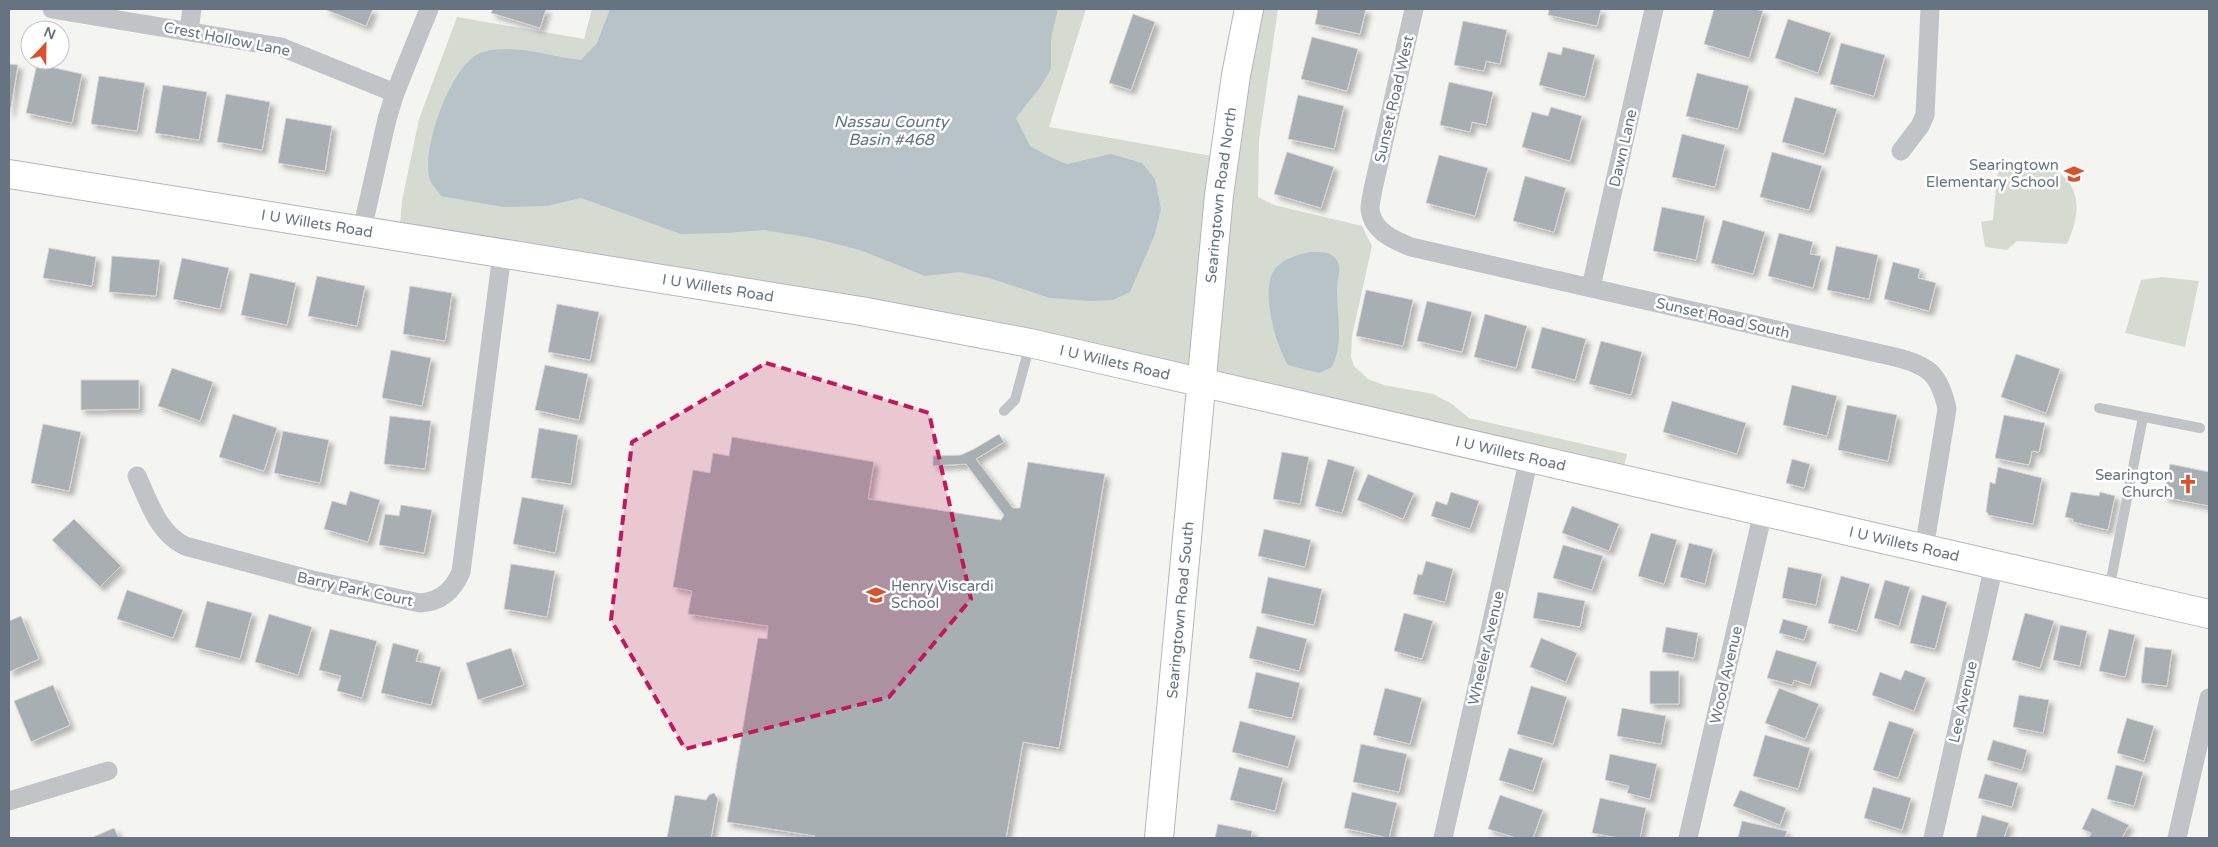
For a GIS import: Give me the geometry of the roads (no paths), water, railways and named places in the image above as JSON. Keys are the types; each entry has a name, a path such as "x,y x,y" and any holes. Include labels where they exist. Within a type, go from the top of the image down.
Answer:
{"main road":[{"name":"Searingtown Road North","path":"1202,383 1219,195 1236,75 1249,9"},
{"name":"I U Willets Road","path":"9,174 861,312 1030,343 2209,614"},
{"name":"Searingtown Road South","path":"1159,838 1202,383"}],"street":[{"name":"Crest Hollow Lane","path":"52,9 189,30 282,47 395,93"},
{"path":"189,30 192,9"},
{"path":"362,230 387,119 395,93 429,9"},
{"name":"Sunset Road West","path":"1373,189 1414,9"},
{"name":"Dawn Lane","path":"1591,288 1654,9"},
{"path":"1901,151 1920,126 1925,116 1930,9"},
{"name":"Sunset Road South","path":"1373,189 1370,209 1372,218 1378,228 1393,240 1411,247 1895,357 1923,367 1935,377 1943,390 1947,409 1924,549"},
{"name":"Barry Park Court","path":"137,476 161,524 170,536 186,546 312,580 420,603 430,602 446,595 457,583 461,572 502,254"},
{"name":"Wheeler Avenue","path":"1443,838 1529,458"},
{"name":"Wood Avenue","path":"1688,838 1763,512"},
{"name":"Lee Avenue","path":"1932,838 1994,565"},
{"path":"2177,838 2209,698"},
{"path":"9,801 108,771"}],"lane":[{"path":"1004,411 1015,400 1030,343"},
{"path":"2099,408 2200,428"},
{"path":"2109,591 2143,417"}],"water":[{"name":"Nassau County Basin #468","path":"610,9 1058,9 1051,39 1051,69 1041,86 1016,118 1030,146 1052,158 1067,164 1111,154 1142,163 1155,179 1161,209 1155,234 1130,292 1113,300 1090,301 1050,298 989,278 960,272 925,276 860,250 812,238 764,230 681,234 581,198 547,206 503,207 441,196 430,180 428,167 430,149 441,108 460,71 471,59 483,52 495,50 520,50 581,60 597,43"},
{"path":"1310,252 1330,254 1338,262 1339,266 1337,287 1338,348 1332,367 1319,373 1288,365 1275,333 1269,306 1270,281 1276,268 1290,258"}],"place":[{"name":"Searingtown Elementary School","path":"2074,174"},
{"name":"Searington Church","path":"2188,484"},
{"name":"Henry Viscardi School","path":"876,595"}]}
